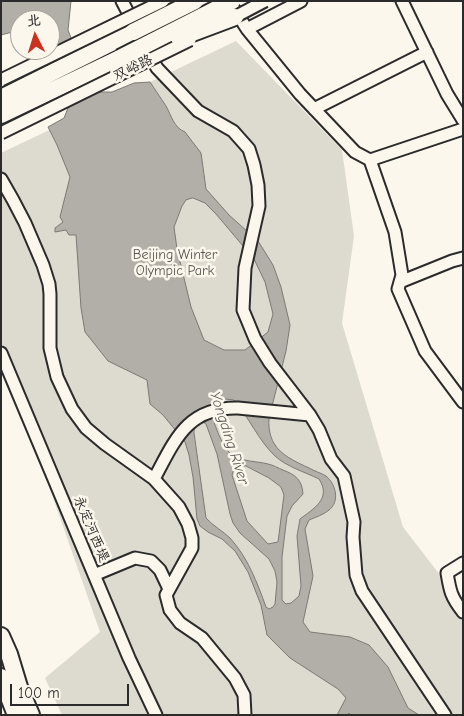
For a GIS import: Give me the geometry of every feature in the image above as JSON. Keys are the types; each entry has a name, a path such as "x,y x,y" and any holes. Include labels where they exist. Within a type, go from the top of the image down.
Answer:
{"highway":[{"path":"132,32 174,1"},
{"path":"1,98 195,1"},
{"name":"双峪路","path":"1,115 120,58 192,33 232,6"},
{"path":"1,636 9,654 26,715"},
{"path":"1,677 16,715"},
{"path":"18,687 31,715"}],"street":[{"path":"1,80 162,1"},
{"name":"双峪路","path":"1,133 232,6 265,1"},
{"path":"247,29 301,1"},
{"path":"402,1 463,120"},
{"path":"123,2 157,68 198,111 233,131 249,149 258,185 259,206 245,268 243,310 255,339 270,363 310,415 319,430 331,459 344,476 354,522 353,537 356,575 362,591 444,715"},
{"path":"232,6 247,29 300,94 355,152 370,160 394,232 402,275 398,289 425,351 463,402"},
{"path":"314,109 427,52"},
{"path":"370,160 451,134 463,128"},
{"path":"1,179 25,223 49,284 50,348 57,377 72,409 86,428 154,479 179,507 188,524 192,538 192,548 166,595 170,610 180,623 202,638 235,678 244,695 245,715"},
{"path":"400,282 452,260 463,258"},
{"name":"永定河西堤","path":"1,353 129,658 156,715"},
{"path":"154,479 178,436 198,417 227,408 310,415"},
{"path":"94,575 135,558 151,561 160,570 169,589"},
{"path":"463,562 447,573 449,590 463,612"}],"green space":[{"name":"Beijing Winter Olympic Park","path":"236,41 342,150 354,236 342,323 403,527 463,605 463,715 62,715 45,678 100,632 1,349 1,153"}],"shaded area":[{"path":"1,1 71,1 68,30 92,92 112,92 134,83 150,82 175,124 185,132 201,153 206,189 229,215 258,241 273,265 281,287 290,325 286,351 269,418 271,437 274,444 285,455 326,476 334,488 336,498 329,510 309,520 305,529 313,576 303,622 310,632 350,637 369,645 388,667 408,708 419,715 350,715 349,713 347,715 337,715 346,698 338,689 290,658 267,635 261,605 248,572 235,551 222,539 200,526 197,519 193,477 185,442 163,415 150,404 147,380 108,361 85,332 81,308 76,235 69,235 66,230 55,232 55,228 63,222 60,217 70,177 48,127 64,118 70,103 48,60 60,60 60,10 10,10 10,33 1,35","holes":["193,198 205,203 216,214 254,259 265,282 273,314 268,332 245,350 224,350 204,340 191,307 177,249 174,227 182,206 186,200","225,399 234,400 275,456 319,479 322,486 322,498 319,503 300,519 297,536 301,586 299,596 291,603 286,604 282,600 282,557 287,516 292,506 303,494 301,485 298,479 288,472 270,464 239,459 227,450 210,408 214,402","203,422 206,424 217,454 233,523 240,533 269,559 275,571 277,582 275,604 269,609 266,607 255,579 242,554 230,538 206,518 194,433 196,426","246,466 269,478 281,487 284,495 278,542 268,544 247,521 232,475 235,467"]}],"water label":[{"name":"Yongding River","path":"229,438"}]}
